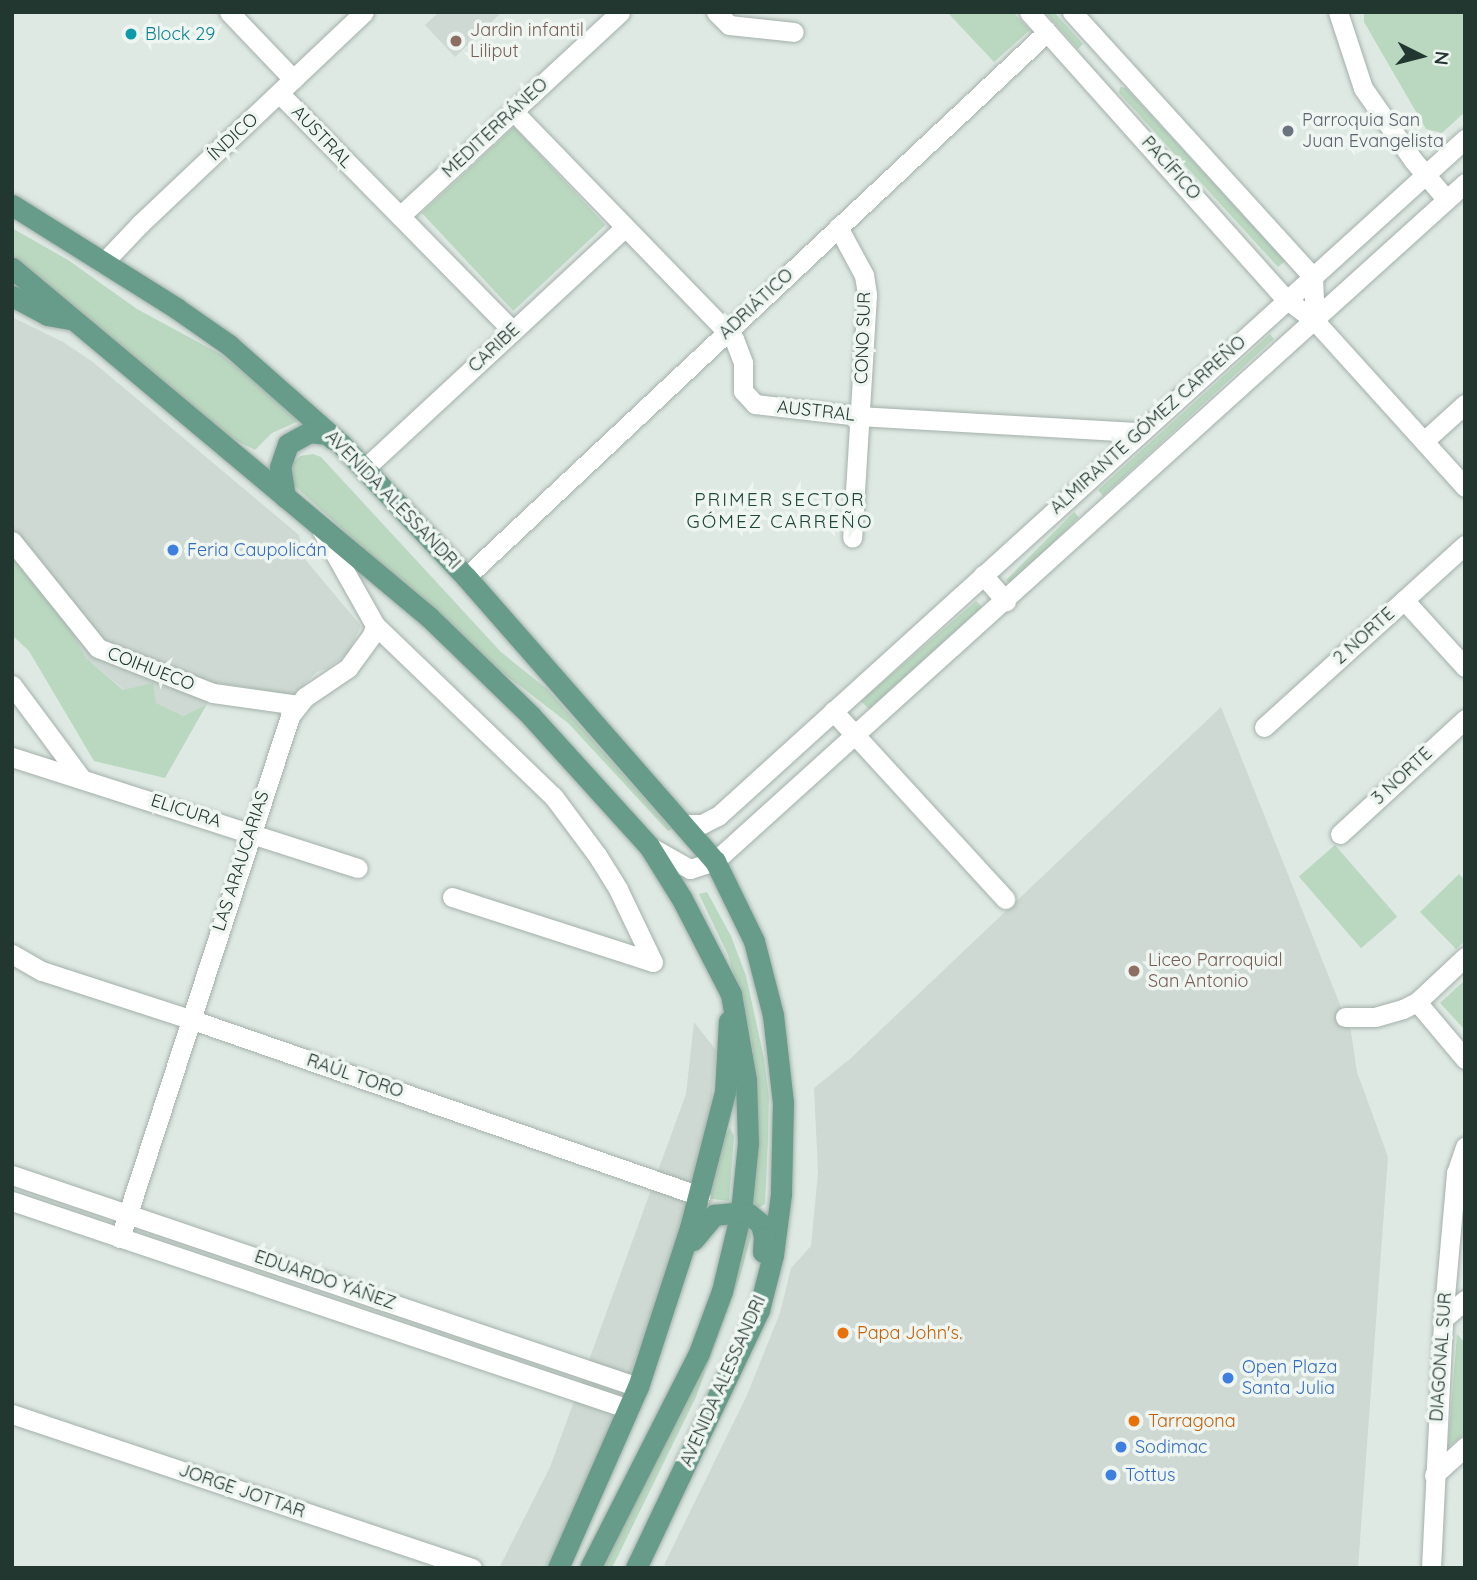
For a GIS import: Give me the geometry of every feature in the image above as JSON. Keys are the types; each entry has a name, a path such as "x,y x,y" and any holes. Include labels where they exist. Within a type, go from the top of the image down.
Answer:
{"main road":[{"name":"AVENIDA ALESSANDRI","path":"12,205 176,308 229,345 341,444 466,577 715,861 754,942 773,1014 783,1102 781,1194 774,1255 759,1310 636,1568"},
{"path":"12,215 36,220"},
{"name":"AVENIDA ALESSANDRI","path":"12,268 429,617 531,716 649,846 682,899 731,994 743,1051 748,1109 741,1212 722,1291 699,1353 590,1568"},
{"path":"12,296 47,315 72,319"},
{"path":"285,497 280,467 288,444 301,434 318,432 341,444"},
{"path":"558,1568 638,1387 700,1196 725,1092 731,994"},
{"path":"680,1260 706,1221 723,1212 741,1212 757,1219 764,1230 759,1310"}],"street":[{"name":"AUSTRAL","path":"229,12 286,86 400,216 512,330"},
{"name":"ÍNDICO","path":"103,263 140,223 364,12"},
{"name":"MEDITERRÁNEO","path":"400,216 620,12"},
{"path":"716,12 729,25 794,32"},
{"name":"PACÍFICO","path":"1029,12 1286,299 1315,321 1465,487"},
{"name":"PACÍFICO","path":"1072,12 1313,277"},
{"path":"1338,12 1352,62 1363,88 1425,176 1447,200"},
{"name":"ADRIÁTICO","path":"466,577 1047,32"},
{"name":"AUSTRAL","path":"513,111 727,332 741,354 742,386 750,401 761,406 859,416 1140,432"},
{"name":"ALMIRANTE GÓMEZ CARREÑO","path":"683,824 702,824 718,816 1465,139"},
{"name":"ALMIRANTE GÓMEZ CARREÑO","path":"715,861 1006,601 1465,183"},
{"name":"CONO SUR","path":"838,227 864,275 867,295 852,538"},
{"name":"CARIBE","path":"364,469 624,228"},
{"path":"1313,277 1315,321"},
{"path":"1424,441 1465,404"},
{"path":"1080,487 1102,513"},
{"path":"318,525 375,625 553,796 590,844 618,889 653,962 452,897"},
{"name":"COIHUECO","path":"12,541 98,648 212,693 298,705"},
{"name":"2 NORTE","path":"1264,727 1465,545"},
{"path":"983,575 1006,601"},
{"path":"1404,600 1465,667"},
{"name":"LAS ARAUCARIAS","path":"120,1238 289,716 305,697 348,668 366,646 375,625"},
{"path":"12,685 81,778"},
{"path":"833,711 1005,899"},
{"name":"3 NORTE","path":"1339,834 1465,719"},
{"name":"ELICURA","path":"12,757 358,868"},
{"name":"AVENIDA ALESSANDRI","path":"649,846 690,869 715,861"},
{"name":"RAÚL TORO","path":"12,954 42,971 190,1019 700,1196"},
{"path":"1345,1017 1375,1017 1417,1002 1465,957"},
{"path":"1417,1002 1465,1059"},
{"name":"DIAGONAL SUR","path":"1431,1568 1443,1319 1457,1172 1465,1147"},
{"name":"EDUARDO YÁÑEZ","path":"12,1175 638,1387"},
{"name":"EDUARDO YÁÑEZ","path":"12,1201 629,1409"},
{"path":"1443,1319 1465,1300"},
{"name":"JORGE JOTTAR","path":"12,1413 472,1568"},
{"path":"1434,1475 1465,1447"},
{"path":"570,1545 573,1568"}],"shaded area":[{"name":"Jardin infantil Liliput","path":"439,12 502,12 455,57 425,25"},
{"path":"12,317 63,342 93,362 299,535 304,558 361,626 348,653 328,668 317,672 293,695 218,683 207,704 183,716 124,690 86,658 59,608 12,557"},
{"path":"1221,707 1351,1032 1357,1072 1388,1157 1358,1568 672,1568 664,1565 747,1395 780,1313 791,1268 811,1246 818,1172 814,1088 851,1058"},
{"path":"694,1022 716,1050 710,1117 672,1257 649,1323 615,1415 548,1568 499,1568 550,1467 686,1094"}],"green space":[{"path":"947,12 1013,12 1030,30 994,62"},
{"path":"1045,12 1054,12 1083,44 1078,49"},
{"path":"1364,12 1465,12 1465,112 1442,133 1426,129 1364,22"},
{"path":"1120,87 1126,88 1285,261 1278,267 1119,93"},
{"path":"514,127 605,225 513,311 422,213"},
{"path":"12,228 68,260 137,309 222,355 301,420 272,433 255,450 219,432 12,257"},
{"path":"1270,334 1274,339 1103,496 1098,490"},
{"path":"313,454 321,457 501,652 547,689 672,829 668,831 568,723 490,663 295,486 287,469 300,456"},
{"path":"1074,512 1079,517 1011,585 1006,580"},
{"path":"12,557 59,608 86,658 123,690 153,683 156,703 183,716 207,704 165,778 94,761 29,651 12,635"},
{"path":"976,601 982,607 869,709 861,701"},
{"path":"1335,845 1397,917 1361,948 1299,876"},
{"path":"1459,874 1465,880 1465,941 1456,949 1420,912"},
{"path":"707,892 731,936 746,976 764,1058 769,1098 768,1139 765,1204 758,1208 752,1202 755,1074 751,1036 728,955 699,894"},
{"path":"1465,980 1465,1030 1440,1003"},
{"path":"730,1128 734,1136 729,1201 712,1199 709,1188 724,1137"},
{"path":"749,1230 751,1237 739,1279 696,1397 612,1568 602,1568"},
{"path":"1457,1334 1465,1343 1465,1434 1448,1447"}],"place":[{"name":"Block 29","path":"131,34"},
{"name":"Jardin infantil Liliput","path":"456,41"},
{"name":"Parroquia San Juan Evangelista","path":"1288,131"},
{"name":"Feria Caupolicán","path":"173,550"},
{"name":"Liceo Parroquial San Antonio","path":"1134,971"},
{"name":"Papa John's.","path":"843,1333"},
{"name":"Open Plaza Santa Julia","path":"1228,1378"},
{"name":"Tarragona","path":"1134,1421"},
{"name":"Sodimac","path":"1121,1447"},
{"name":"Tottus","path":"1111,1475"}],"district":[{"name":"PRIMER SECTOR GÓMEZ CARREÑO","path":"780,511"}]}
